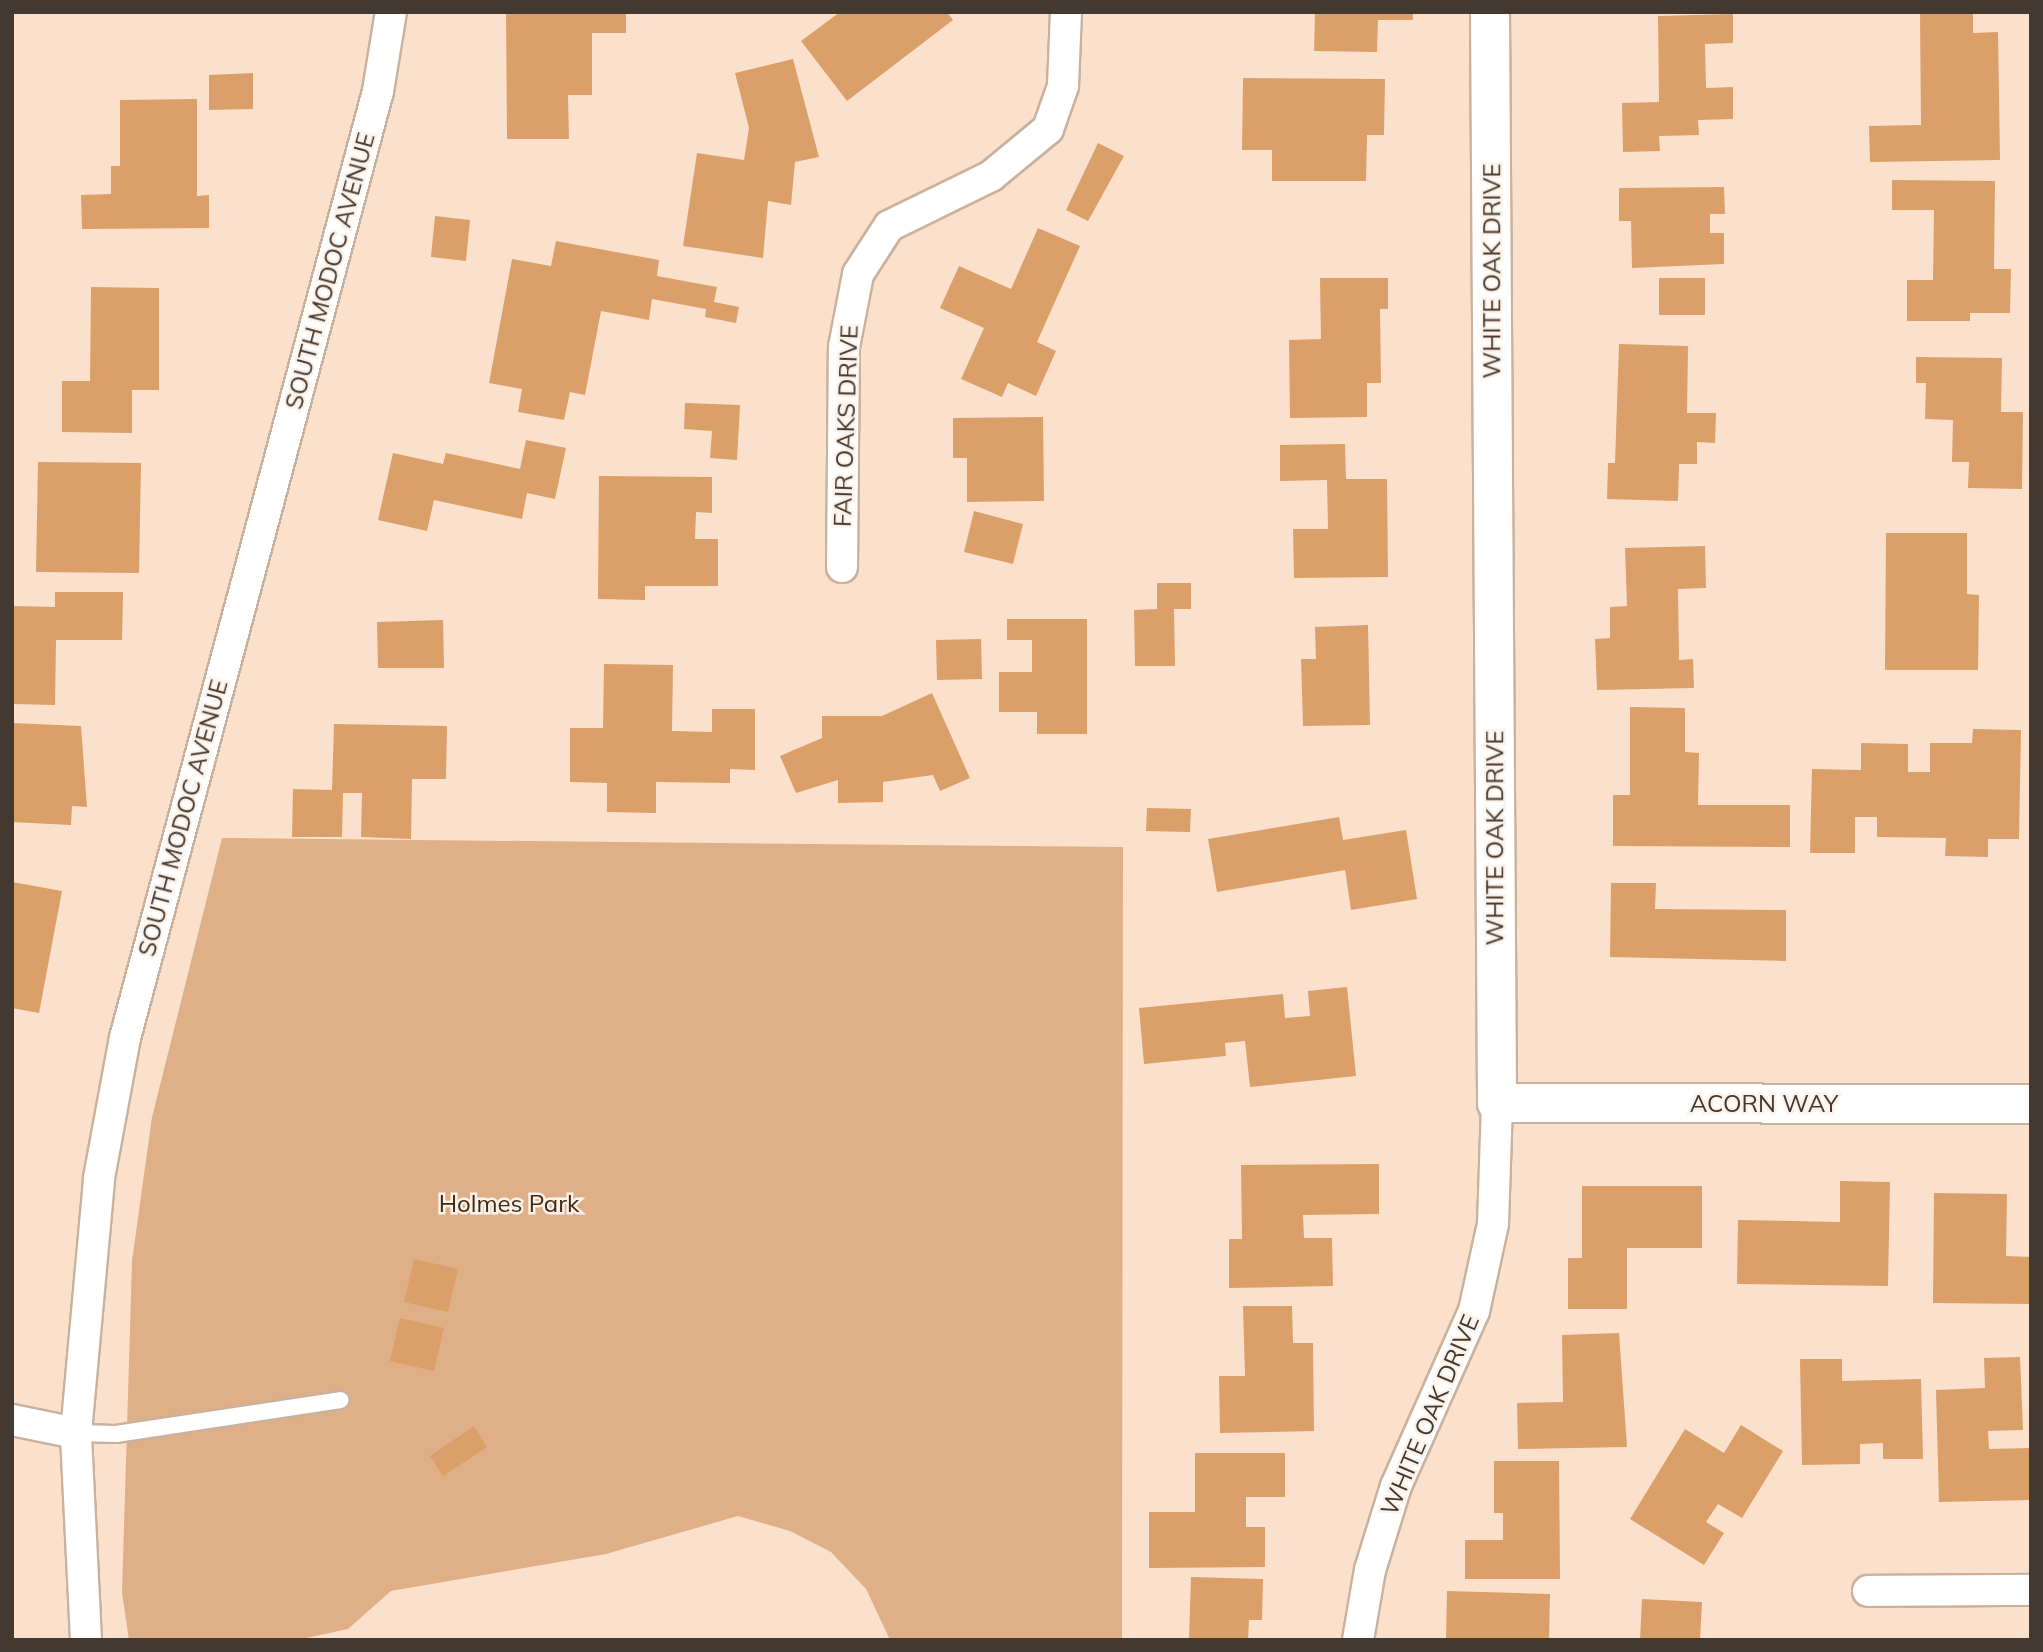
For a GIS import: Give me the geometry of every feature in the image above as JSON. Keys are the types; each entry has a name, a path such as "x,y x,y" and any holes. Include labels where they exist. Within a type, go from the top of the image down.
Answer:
{"street":[{"name":"SOUTH MODOC AVENUE","path":"86,1640 76,1433 99,1178 125,1038 378,91 391,12"},
{"name":"FAIR OAKS DRIVE","path":"842,566 844,348 858,274 889,226 991,176 1048,129 1063,86 1066,12"},
{"name":"WHITE OAK DRIVE","path":"1358,1640 1370,1570 1396,1486 1474,1311 1493,1224 1497,1103 1490,12"},
{"name":"ACORN WAY","path":"1497,1103 2031,1104"},
{"path":"12,1420 76,1433"},
{"path":"1868,1591 2031,1590"}],"lane":[{"path":"76,1433 116,1434 340,1400"}],"green space":[{"name":"Holmes Park","path":"222,838 1123,847 1122,1640 890,1640 866,1589 831,1552 790,1531 738,1516 606,1554 391,1591 348,1629 297,1640 129,1640 122,1593 132,1261 152,1117"}],"building":[{"path":"506,12 626,12 626,33 592,33 592,95 568,95 569,139 507,139"},
{"path":"840,12 947,12 953,20 847,101 801,41"},
{"path":"1315,12 1413,12 1413,20 1378,20 1377,52 1314,51"},
{"path":"1920,12 1973,12 1973,33 1998,32 2000,160 1870,162 1869,126 1921,125"},
{"path":"1733,14 1733,43 1705,44 1706,88 1733,87 1733,119 1698,120 1699,135 1659,136 1660,151 1623,152 1622,103 1659,102 1658,16"},
{"path":"793,59 819,157 795,162 791,205 768,201 763,258 683,246 697,153 744,160 749,128 735,73"},
{"path":"253,73 253,109 209,110 209,75"},
{"path":"1243,78 1385,79 1384,135 1367,135 1366,181 1272,181 1272,150 1242,150"},
{"path":"197,99 197,196 209,195 209,228 82,229 81,195 111,194 111,166 120,166 120,100"},
{"path":"1098,143 1124,156 1088,221 1066,210"},
{"path":"1892,180 1995,181 1994,269 2011,269 2010,313 1970,313 1970,321 1907,321 1907,280 1933,280 1934,210 1892,210"},
{"path":"1724,187 1725,214 1710,214 1710,233 1724,233 1724,264 1632,268 1631,221 1619,221 1619,188"},
{"path":"435,216 470,220 466,261 431,257"},
{"path":"1038,228 1080,246 1037,342 1056,351 1036,396 1008,383 1002,397 961,379 984,328 940,308 959,266 1011,289"},
{"path":"556,241 659,260 657,276 717,287 714,302 739,307 736,323 705,317 706,309 652,299 649,320 601,311 585,395 570,392 564,420 518,412 522,389 489,383 512,259 551,266"},
{"path":"1320,278 1388,278 1388,309 1380,309 1381,383 1367,383 1367,417 1290,418 1289,340 1321,339"},
{"path":"1659,278 1705,278 1705,315 1659,315"},
{"path":"91,287 159,288 159,390 132,390 132,433 62,432 62,381 90,381"},
{"path":"1619,344 1688,346 1687,413 1716,413 1715,443 1697,442 1697,464 1679,464 1678,501 1607,499 1608,463 1615,463"},
{"path":"1916,357 2002,358 2001,412 2023,412 2022,489 1968,488 1969,462 1952,462 1953,420 1925,419 1926,383 1916,383"},
{"path":"685,403 740,405 737,460 710,458 712,431 684,429"},
{"path":"1043,417 1044,501 967,502 967,458 953,458 953,418"},
{"path":"526,440 566,448 555,499 527,493 522,519 434,500 427,531 378,520 393,453 443,464 446,453 520,469"},
{"path":"1345,444 1346,479 1387,479 1388,577 1294,578 1293,529 1328,529 1327,480 1280,481 1280,445"},
{"path":"38,462 141,463 139,573 36,572"},
{"path":"599,476 712,477 712,513 696,512 695,539 718,539 718,586 645,586 645,600 598,599"},
{"path":"974,511 1023,524 1013,564 964,552"},
{"path":"1886,533 1967,533 1967,594 1979,595 1978,670 1885,670"},
{"path":"1705,546 1706,588 1678,589 1679,660 1693,659 1694,688 1597,690 1595,639 1610,638 1610,607 1627,606 1625,548"},
{"path":"1157,583 1191,583 1191,609 1174,609 1175,666 1135,666 1134,610 1157,609"},
{"path":"55,592 123,592 122,640 56,640 55,705 12,704 12,606 55,607"},
{"path":"1007,619 1087,619 1087,734 1037,734 1037,712 999,712 999,672 1032,672 1032,640 1007,640"},
{"path":"443,620 444,668 378,668 377,622"},
{"path":"1368,625 1370,725 1303,726 1301,659 1316,659 1315,627"},
{"path":"981,639 982,679 937,680 936,640"},
{"path":"604,664 673,665 672,731 712,732 712,709 755,709 755,770 730,769 730,783 656,782 656,813 607,812 607,783 570,782 570,728 603,728"},
{"path":"932,693 970,778 940,791 933,775 883,782 883,802 838,803 838,780 796,793 780,756 822,738 822,716 882,716"},
{"path":"1630,707 1685,708 1685,752 1699,753 1698,805 1790,805 1790,847 1613,846 1613,795 1630,795"},
{"path":"12,723 81,726 87,807 72,806 71,825 12,822"},
{"path":"334,724 447,726 446,779 412,779 411,839 361,837 362,793 343,793 342,837 292,837 293,789 332,790"},
{"path":"1973,729 2021,730 2019,839 1988,839 1988,857 1945,856 1946,838 1877,837 1877,817 1855,817 1855,853 1810,853 1812,769 1861,770 1861,743 1908,744 1908,772 1930,772 1930,743 1972,743"},
{"path":"1147,808 1191,809 1190,832 1146,831"},
{"path":"1339,817 1343,840 1406,830 1417,899 1351,910 1345,870 1217,892 1208,839"},
{"path":"12,882 62,891 39,1013 12,1008"},
{"path":"1611,883 1656,883 1655,909 1786,910 1786,961 1610,957"},
{"path":"1347,987 1356,1076 1250,1087 1245,1041 1225,1043 1226,1056 1144,1064 1139,1008 1283,994 1285,1018 1310,1016 1308,991"},
{"path":"1379,1164 1379,1214 1303,1215 1304,1238 1332,1238 1333,1286 1229,1288 1229,1239 1242,1239 1241,1165"},
{"path":"1840,1181 1890,1182 1888,1286 1737,1284 1738,1220 1840,1222"},
{"path":"1582,1186 1702,1186 1702,1248 1627,1248 1627,1309 1568,1309 1568,1258 1582,1258"},
{"path":"1934,1193 2007,1194 2006,1256 2031,1257 2031,1304 1933,1303"},
{"path":"414,1259 458,1269 448,1312 404,1302"},
{"path":"1243,1306 1292,1306 1293,1343 1313,1343 1314,1431 1220,1433 1219,1376 1245,1376"},
{"path":"400,1318 444,1328 434,1371 390,1361"},
{"path":"1619,1333 1627,1447 1518,1449 1517,1403 1563,1402 1562,1335"},
{"path":"2020,1357 2023,1430 1988,1431 1989,1449 2031,1448 2031,1500 1939,1502 1936,1390 1985,1388 1984,1358"},
{"path":"1800,1359 1842,1359 1842,1381 1921,1379 1923,1459 1883,1459 1883,1443 1860,1444 1860,1464 1802,1465"},
{"path":"1741,1425 1783,1451 1742,1518 1718,1504 1706,1522 1724,1533 1704,1565 1630,1519 1685,1429 1724,1453"},
{"path":"474,1426 487,1447 443,1476 430,1456"},
{"path":"1195,1453 1285,1453 1285,1497 1246,1497 1246,1527 1265,1527 1265,1567 1149,1568 1149,1512 1195,1512"},
{"path":"1494,1461 1559,1461 1560,1579 1465,1579 1465,1540 1503,1540 1503,1513 1494,1513"},
{"path":"1191,1577 1263,1579 1262,1620 1249,1620 1248,1640 1189,1640"},
{"path":"1447,1591 1550,1594 1549,1640 1446,1640"},
{"path":"1642,1599 1702,1602 1700,1640 1640,1640"}]}
